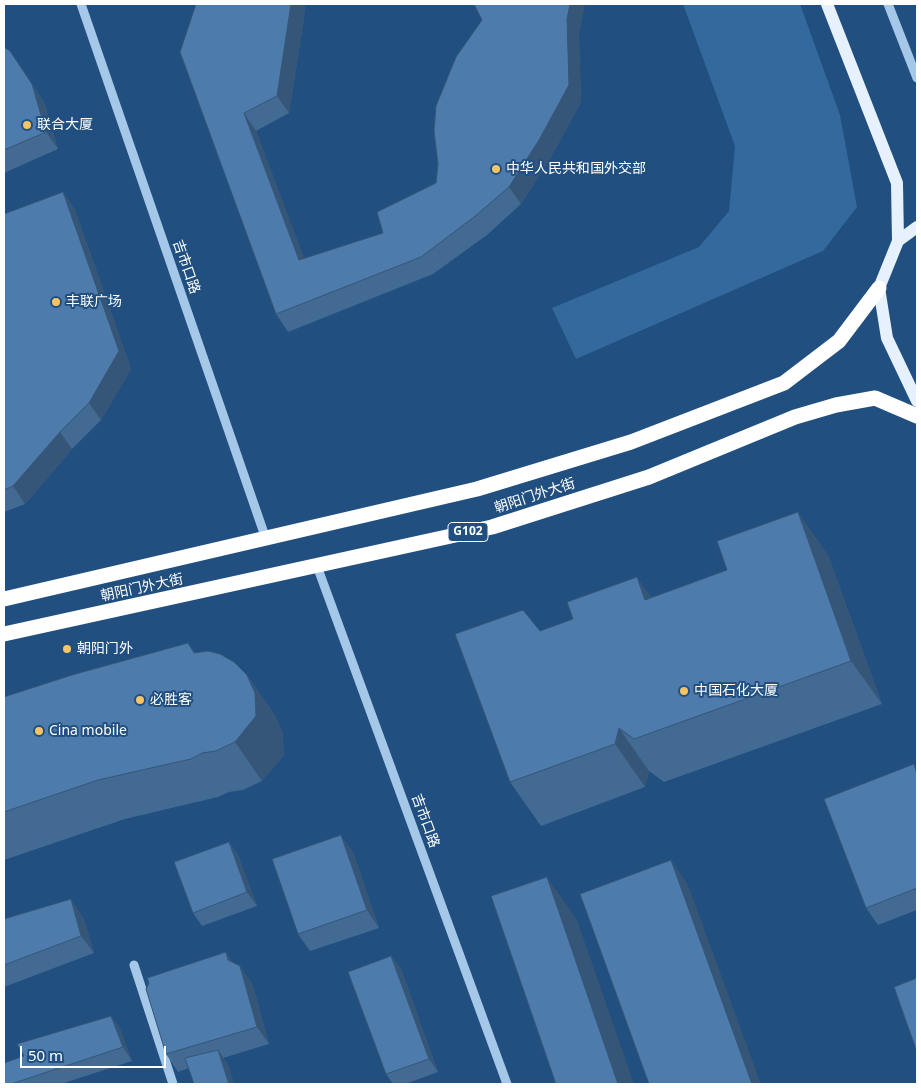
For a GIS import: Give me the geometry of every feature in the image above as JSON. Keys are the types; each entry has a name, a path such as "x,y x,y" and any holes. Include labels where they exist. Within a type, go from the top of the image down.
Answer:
{"highway":[{"name":"朝阳门外大街","path":"4,598 477,489 631,442 784,383 839,340 879,288"},
{"name":"朝阳门外大街","path":"4,634 492,527 649,477 795,417 836,405 875,398 917,416"}],"main road":[{"path":"827,4 897,183 898,241 879,288 887,338 917,400"},
{"path":"898,241 917,227"}],"street":[{"name":"吉市口路","path":"81,4 266,539"},
{"path":"888,4 917,78"},
{"name":"吉市口路","path":"317,566 507,1084"},
{"path":"134,965 174,1084"}],"shaded area":[{"path":"683,4 800,4 840,115 857,207 823,251 576,359 552,308 699,247 729,211 735,146"}],"building":[{"name":"中华人民共和国外交部","path":"196,4 291,4 277,96 244,113 299,260 383,233 377,212 436,183 438,164 434,131 436,106 456,57 482,20 474,4 570,4 567,19 569,85 539,140 509,187 474,217 421,257 276,314 180,52"},
{"name":"联合大厦","path":"4,47 10,51 32,84 46,132 4,150"},
{"name":"丰联广场","path":"63,192 119,351 89,403 60,432 13,486 4,490 4,214"},
{"name":"中国石化大厦","path":"798,512 851,661 634,739 619,728 615,744 510,782 455,634 523,610 540,631 573,619 567,602 637,577 645,600 727,570 717,541"},
{"path":"188,643 194,653 208,651 220,654 234,662 247,675 255,693 256,716 235,742 216,751 202,753 191,759 98,780 4,812 4,697 72,675"},
{"path":"914,764 917,774 917,888 866,908 824,799"},
{"path":"341,835 367,910 298,934 272,859"},
{"path":"229,842 247,892 193,913 174,862"},
{"path":"671,860 752,1084 649,1084 580,894"},
{"path":"547,877 618,1084 556,1084 491,896"},
{"path":"71,899 81,936 4,965 4,919"},
{"path":"226,952 228,960 240,966 257,1027 166,1054 146,989 149,983 147,978"},
{"path":"391,956 429,1059 386,1074 348,972"},
{"path":"917,978 917,1052 894,987"},
{"path":"111,1016 123,1047 11,1084 4,1084 4,1063 24,1056 17,1044"},
{"path":"218,1050 229,1084 194,1084 185,1058"}],"place":[{"name":"联合大厦","path":"27,125"},
{"name":"中华人民共和国外交部","path":"496,169"},
{"name":"丰联广场","path":"56,302"},
{"name":"朝阳门外","path":"67,649"},
{"name":"中国石化大厦","path":"684,691"},
{"name":"必胜客","path":"140,700"},
{"name":"Cina mobile","path":"39,731"}]}
